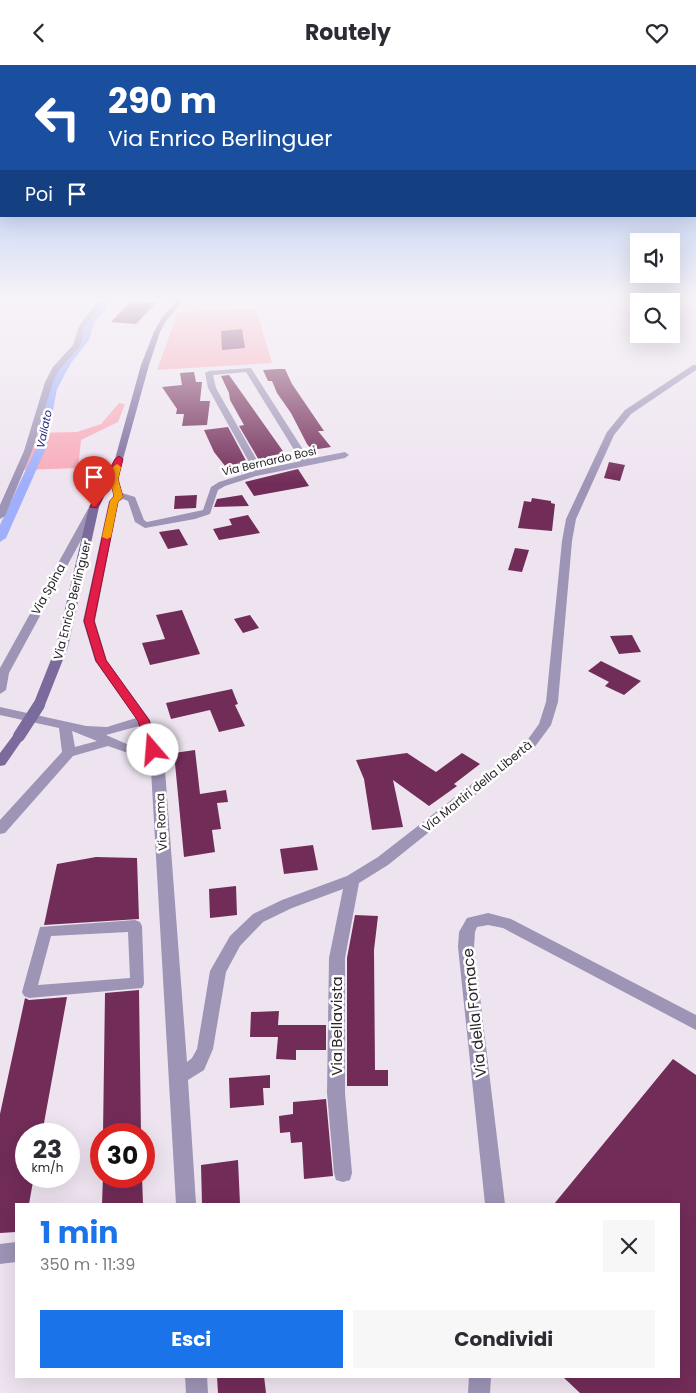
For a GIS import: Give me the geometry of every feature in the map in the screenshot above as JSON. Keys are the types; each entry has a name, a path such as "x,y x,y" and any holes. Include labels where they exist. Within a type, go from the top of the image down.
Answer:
{"main road":[{"name":"Via Roma","path":"119,459 148,359"},
{"name":"Via Enrico Berlinguer","path":"0,762 19,736 48,688 62,647 94,507 119,459"}],"street":[{"path":"0,516 28,451 49,382 64,359"},
{"name":"Via Martiri della Libertà","path":"180,1076 198,1064 205,1049 218,971 234,941 258,918 287,904 352,880 383,861 530,745 545,725 552,702 567,541 571,519 610,434 628,412 696,367"},
{"path":"260,473 212,388 209,373 248,370 307,463"},
{"name":"Via Bernardo Bosi","path":"118,497 126,496 132,499 140,522 150,525 205,514 209,509 216,486 260,473 345,455"},
{"name":"Via Roma","path":"118,497 114,501 89,621 101,661 144,720 158,770 180,1076 186,1203"},
{"name":"Via Spina","path":"0,690 1,673 94,507"},
{"path":"1,707 83,729 107,731 144,720"},
{"path":"65,724 69,753"},
{"path":"83,729 108,743 128,749 153,750"},
{"path":"0,829 69,753 108,743"},
{"name":"Via Bellavista","path":"343,1173 336,1093 337,958 352,880"},
{"name":"Via della Fornace","path":"495,1203 466,947 467,932 472,922 488,919 506,923 696,1023"},
{"path":"135,926 137,984 29,993 45,931 135,926"},
{"path":"0,1254 15,1252"},
{"path":"196,1378 197,1393"},
{"path":"479,1393 480,1378"}],"lane":[{"name":"Via Roma","path":"118,497 114,479 119,459"}],"shaded area":[{"path":"161,359 271,359 272,363 157,370"},
{"path":"119,403 125,404 118,422 81,440 78,468 23,470 36,433 77,432 101,424"}],"building":[{"path":"285,369 292,384 324,431 318,431 331,447 312,450 277,393 272,381 268,381 263,370"},
{"path":"194,372 196,382 202,382 200,401 210,401 207,425 182,426 184,414 176,414 177,409 162,387 182,385 180,373"},
{"path":"229,375 291,461 263,467 239,426 244,425 230,400 229,393 221,376"},
{"path":"228,427 251,470 239,474 237,470 229,471 214,452 204,430"},
{"path":"609,462 625,465 620,481 604,478"},
{"path":"298,469 309,486 254,496 245,482"},
{"path":"197,495 196,508 174,509 175,496"},
{"path":"242,495 249,506 214,507 217,499"},
{"path":"532,498 551,501 551,503 555,504 552,531 518,528 524,501 531,502"},
{"path":"248,515 260,533 219,540 213,529 232,525 229,519"},
{"path":"179,529 188,545 168,549 159,532"},
{"path":"515,548 529,550 522,572 508,570"},
{"path":"182,610 200,654 150,665 142,643 165,639 156,615"},
{"path":"250,615 259,628 243,633 234,619"},
{"path":"632,635 641,652 619,654 610,636"},
{"path":"601,661 641,681 624,695 605,686 609,682 588,671"},
{"path":"232,689 238,704 235,705 245,726 219,732 210,710 171,719 166,703"},
{"path":"195,750 200,794 226,790 228,802 217,803 221,829 212,830 215,852 184,857 174,753"},
{"path":"407,753 436,772 462,753 480,764 454,784 457,786 429,806 393,780 403,827 372,830 364,779 356,760"},
{"path":"313,845 318,870 284,874 280,849"},
{"path":"96,857 137,858 139,919 44,925 57,864"},
{"path":"236,886 237,915 210,918 209,889"},
{"path":"355,915 378,916 374,950 375,1070 388,1070 388,1086 347,1086 347,958"},
{"path":"139,990 141,1123 103,1123 105,993"},
{"path":"67,997 44,1123 15,1123 15,1188 32,1188 29,1203 15,1203 15,1232 0,1233 0,1114 25,998 29,1000"},
{"path":"279,1011 278,1025 326,1025 326,1050 296,1050 296,1060 276,1059 278,1037 250,1037 251,1012"},
{"path":"673,1059 696,1075 696,1393 580,1393 564,1378 680,1378 680,1203 555,1203"},
{"path":"270,1075 270,1088 263,1088 264,1105 230,1108 229,1078"},
{"path":"326,1099 333,1176 304,1179 302,1142 291,1143 290,1132 280,1133 279,1116 293,1114 293,1102"},
{"path":"238,1160 240,1203 202,1203 201,1165"},
{"path":"103,1188 142,1188 143,1203 102,1203"},
{"path":"217,1378 264,1378 266,1393 218,1393"}],"waterway":[{"name":"Vallato","path":"0,538 41,448 52,389 69,359"}],"slow traffic":[{"path":"107,537 114,501 118,497 114,479 117,467"}],"route":[{"path":"94,507 119,459 114,479 118,497 114,501 89,621 101,661 144,720 153,750"}]}
